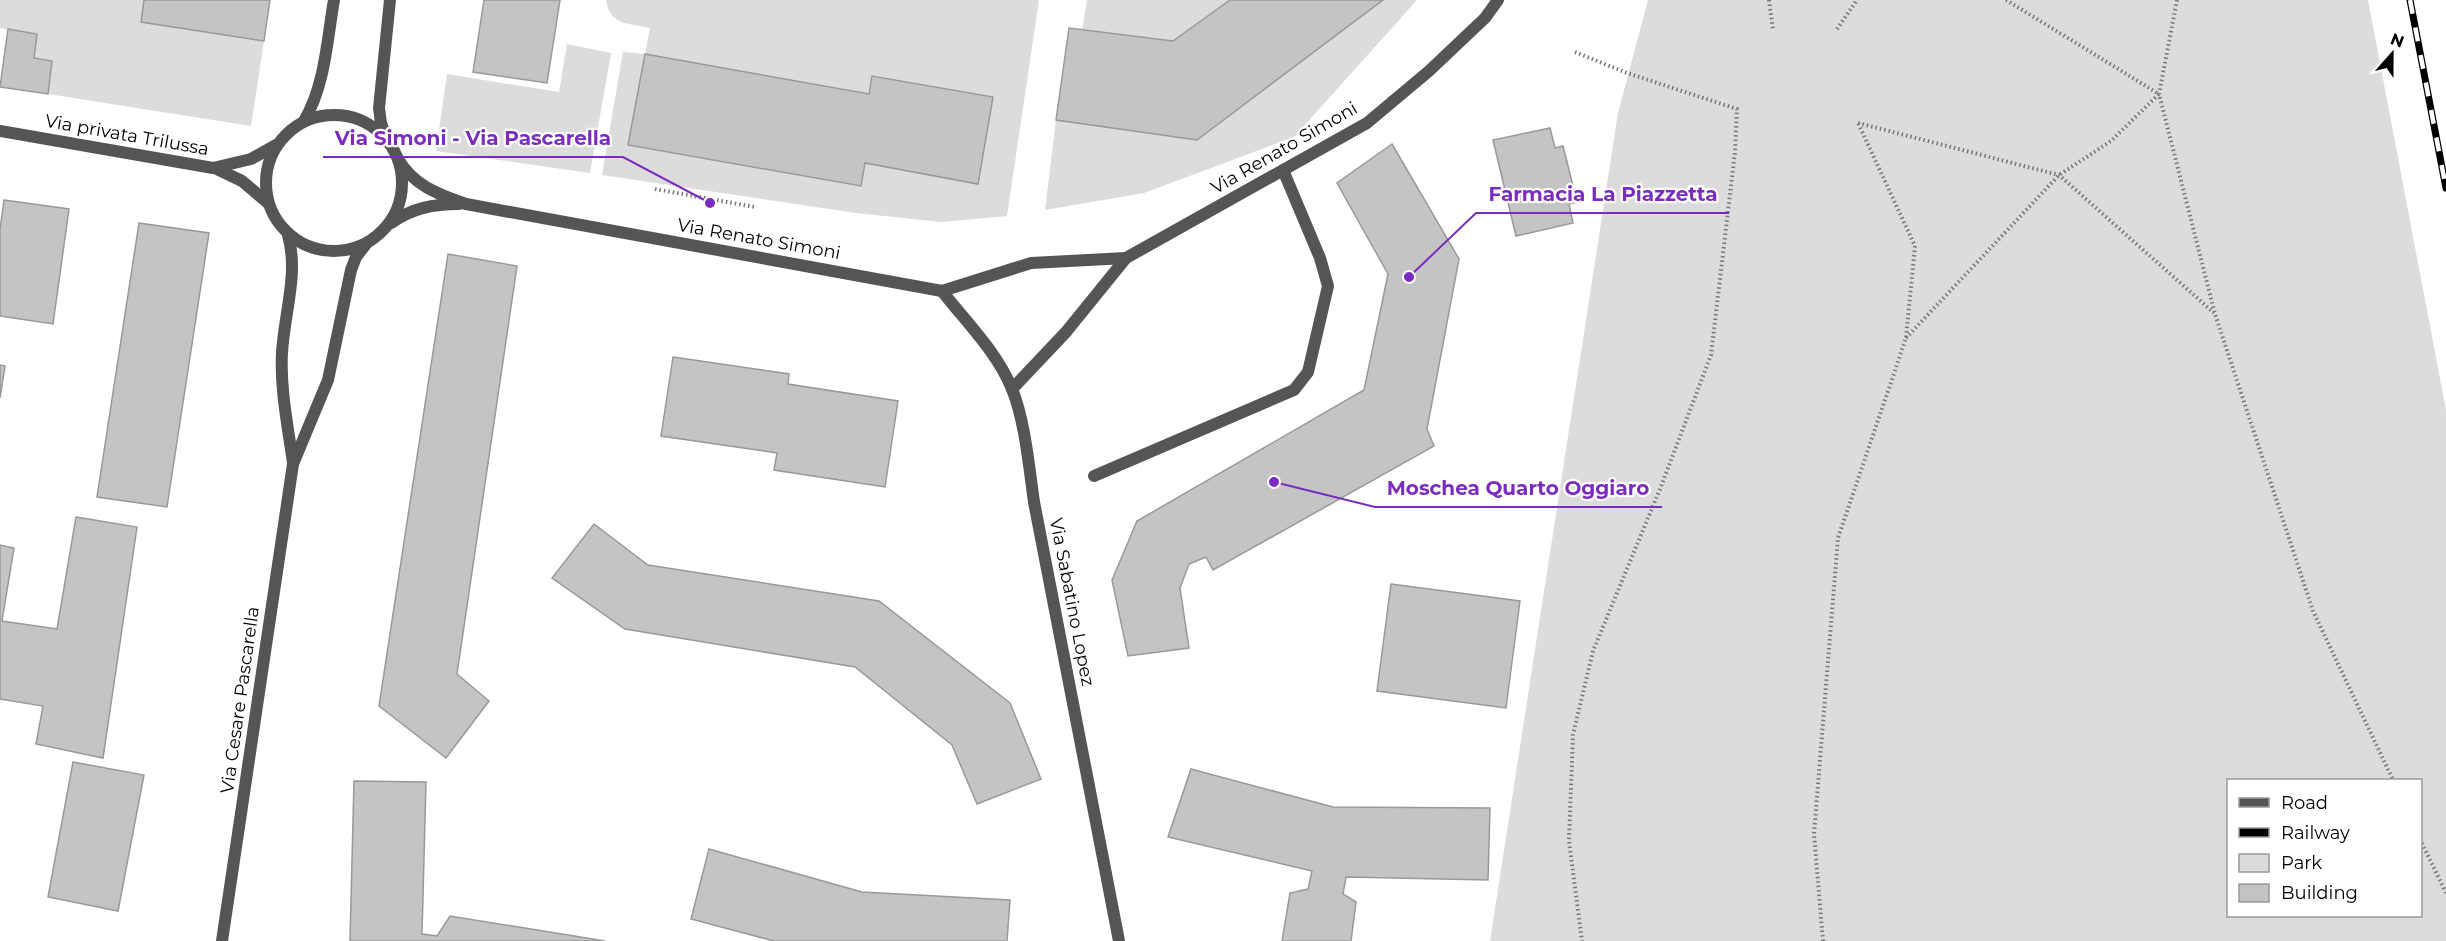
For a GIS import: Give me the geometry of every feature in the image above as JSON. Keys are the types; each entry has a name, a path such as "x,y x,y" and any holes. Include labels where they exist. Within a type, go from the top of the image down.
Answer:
{"street":[{"path":"304,121 311,109 320,80 334,0"},
{"path":"389,225 399,204 403,182 398,159 381,123 379,108 390,0"},
{"name":"Via Renato Simoni","path":"1012,389 1066,332 1126,258 1367,123 1429,71 1485,18 1498,0"},
{"path":"387,139 370,124 348,116 325,115 304,121 285,134 272,152 265,173 266,196 274,218 288,235 308,247 329,252 352,250 372,240 400,217 424,207 466,204"},
{"name":"Via privata Trilussa","path":"0,131 213,168 251,159 279,142"},
{"name":"Via Renato Simoni","path":"398,159 405,170 421,185 466,204 942,291 1031,263 1126,258"},
{"path":"213,168 242,181 269,204"},
{"path":"1094,476 1294,390 1308,372 1328,286 1320,258 1283,170"},
{"path":"288,235 292,250 292,265 282,353 282,373 293,464"},
{"path":"293,464 328,380 351,270 356,257 366,244"},
{"name":"Via Sabatino Lopez","path":"942,291 992,354 1012,389 1025,440 1034,502 1119,941"},
{"name":"Via Cesare Pascarella","path":"222,941 293,464"}],"path":[{"path":"1769,0 1773,30"},
{"path":"1837,29 1857,0"},
{"path":"2006,0 2159,94"},
{"path":"2177,0 2159,94 2215,314 2313,611 2393,779"},
{"path":"1575,52 1627,73 1737,109 1735,152 1711,355 1660,489 1593,651 1573,735 1569,841 1582,941"},
{"path":"1906,338 2059,175 2111,141 2159,94"},
{"path":"1823,941 1814,834 1838,538 1906,338 1915,246 1858,123 2059,175 2215,314"},
{"path":"655,189 755,207"},
{"path":"2422,841 2446,893"}],"green space":[{"path":"0,0 144,0 141,22 264,41 251,126 48,94 52,61 34,58 37,34 0,28"},
{"path":"606,0 1039,0 1007,216 941,222 856,213 602,175 623,52 645,54 650,28 616,19 608,8"},
{"path":"1087,0 1230,0 1173,41 1082,30"},
{"path":"1383,0 1417,0 1294,137 1144,193 1045,210 1056,120 1197,140"},
{"path":"1648,0 2368,0 2446,410 2446,941 1490,941 1618,113"},
{"path":"567,44 611,53 590,173 436,151 447,74 559,92"}],"building":[{"path":"144,0 270,0 264,41 141,22"},
{"path":"484,0 560,0 547,83 473,72"},
{"path":"1230,0 1383,0 1197,140 1056,120 1069,28 1173,41"},
{"path":"8,29 37,34 34,58 52,61 48,94 0,87"},
{"path":"645,54 869,94 872,76 993,97 978,184 865,163 861,186 628,145"},
{"path":"1550,128 1555,148 1563,146 1577,202 1569,204 1573,223 1516,236 1493,140"},
{"path":"1392,144 1459,259 1427,429 1434,446 1213,570 1206,557 1189,564 1180,588 1189,648 1128,656 1112,580 1137,521 1364,390 1388,274 1337,183"},
{"path":"4,200 69,209 53,324 0,316 0,229"},
{"path":"139,223 209,233 167,507 97,497"},
{"path":"448,254 517,266 457,674 489,701 446,758 379,706"},
{"path":"673,357 789,374 788,384 898,401 885,487 774,470 777,453 661,436"},
{"path":"0,365 5,366 0,398"},
{"path":"76,517 137,527 103,758 36,744 43,706 0,699 0,545 14,548 2,621 57,629"},
{"path":"594,524 648,565 879,601 1010,703 1041,779 977,804 952,745 855,667 625,629 552,578"},
{"path":"1391,584 1520,601 1506,708 1377,691"},
{"path":"73,762 144,775 118,911 48,897"},
{"path":"1191,769 1333,807 1490,808 1488,880 1346,877 1343,894 1356,902 1351,941 1282,941 1290,893 1308,889 1312,871 1168,837"},
{"path":"354,781 426,782 422,934 437,936 450,916 605,941 350,941"},
{"path":"709,849 862,892 1010,900 1007,941 774,941 691,919"}],"railway":[{"path":"2410,0 2446,188"}],"place":[{"name":"Via Simoni - Via Pascarella","path":"710,203"},
{"name":"Farmacia La Piazzetta","path":"1409,277"},
{"name":"Moschea Quarto Oggiaro","path":"1274,482"}]}
